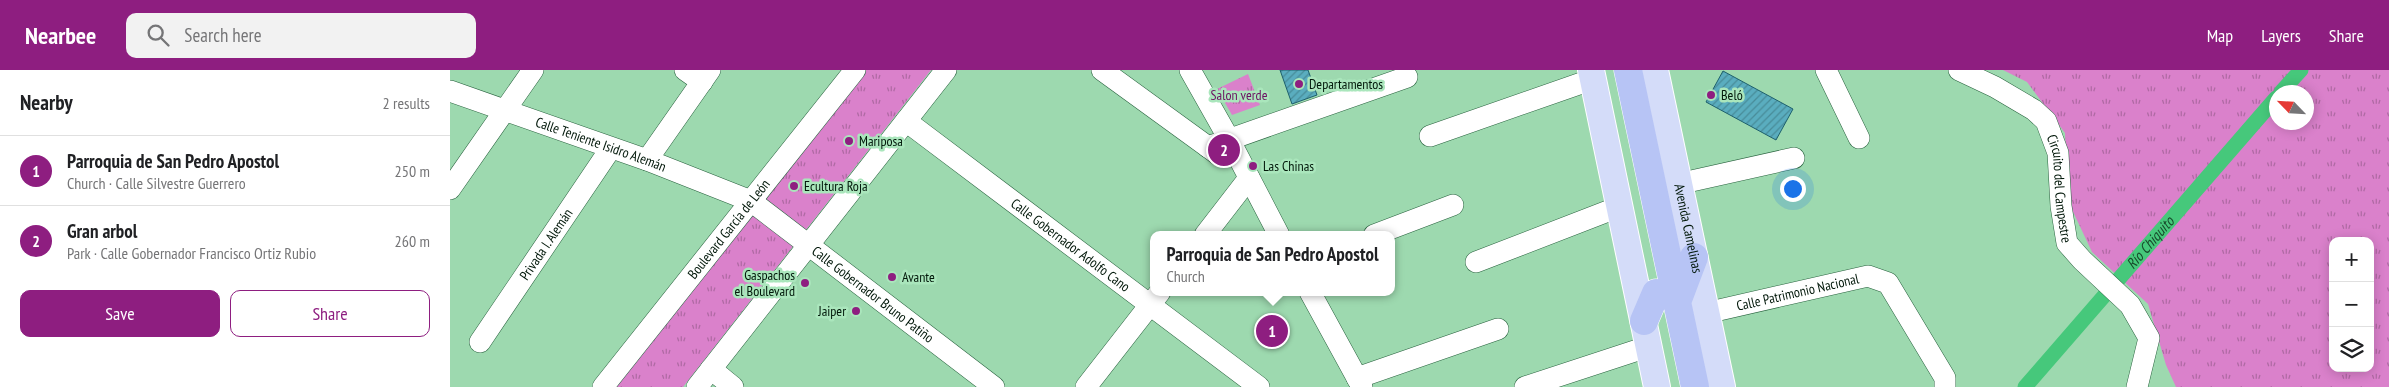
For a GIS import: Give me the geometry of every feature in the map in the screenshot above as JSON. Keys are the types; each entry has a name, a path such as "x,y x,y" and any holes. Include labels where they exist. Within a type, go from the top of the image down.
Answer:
{"highway":[{"name":"Avenida Camelinas","path":"1628,70 1666,298 1675,387"},
{"name":"Avenida Camelinas","path":"1598,73 1694,387"},
{"path":"1647,334 1666,298 1694,257"}],"main road":[{"name":"Avenida Camelinas","path":"1655,70 1722,387"},
{"path":"1598,73 1621,206 1657,387"}],"street":[{"path":"450,189 533,70"},
{"name":"Boulevard García de León","path":"603,387 855,70"},
{"path":"697,387 946,70"},
{"path":"1102,70 1249,178"},
{"path":"1190,70 1229,139 1277,231"},
{"path":"1826,70 1859,138"},
{"name":"Circuito del Campestre","path":"1959,70 2003,91 2034,110 2046,121 2058,153 2061,206 2067,243 2110,288 2130,305 2148,338 2137,387"},
{"path":"1430,136 1598,73"},
{"path":"647,160 699,74"},
{"path":"1208,147 1407,77"},
{"name":"Calle Teniente Isidro Alemán","path":"450,91 647,160 750,201"},
{"name":"Calle Gobernador Adolfo Cano","path":"906,121 1150,295"},
{"name":"Privada I. Alemán","path":"480,342 612,148"},
{"path":"1678,184 1794,158"},
{"path":"1207,231 1249,178"},
{"name":"Calle Gobernador Bruno Patiño","path":"750,201 994,387"},
{"path":"1385,231 1453,205"},
{"path":"1476,262 1621,206"},
{"name":"Calle Patrimonio Nacional","path":"1706,313 1868,276 1888,283 1946,378 1945,387"},
{"path":"1312,296 1360,382 1498,330"},
{"path":"1086,387 1155,299"},
{"name":"Calle Gobernador Adolfo Cano","path":"1155,299 1260,387"},
{"path":"1525,387 1647,334"},
{"path":"711,369 733,387"}],"green space":[{"path":"862,70 931,70 683,387 613,387"},
{"path":"2003,70 2389,70 2389,387 2176,387 2166,365 2148,304 2092,252 2068,201 2065,133 2027,82"},
{"name":"Salon verde","path":"1248,74 1260,105 1232,115 1217,89"}],"building":[{"name":"Departamentos","path":"1280,70 1308,70 1317,95 1292,104"},
{"path":"1723,71 1793,109 1776,140 1706,102"}],"waterway":[{"name":"Río Chiquito","path":"2287,85 2301,70"},
{"name":"Río Chiquito","path":"2025,387 2269,106"}],"place":[{"name":"Departamentos","path":"1299,84"},
{"name":"Beló","path":"1711,95"},
{"name":"Mariposa","path":"849,141"},
{"name":"Gran arbol","path":"1224,150"},
{"name":"Las Chinas","path":"1253,166"},
{"name":"Ecultura Roja","path":"794,186"},
{"name":"Avante","path":"892,277"},
{"name":"Gaspachos el Boulevard","path":"805,283"},
{"name":"Jaiper","path":"856,311"},
{"name":"Parroquia de San Pedro Apostol","path":"1272,331"}]}
